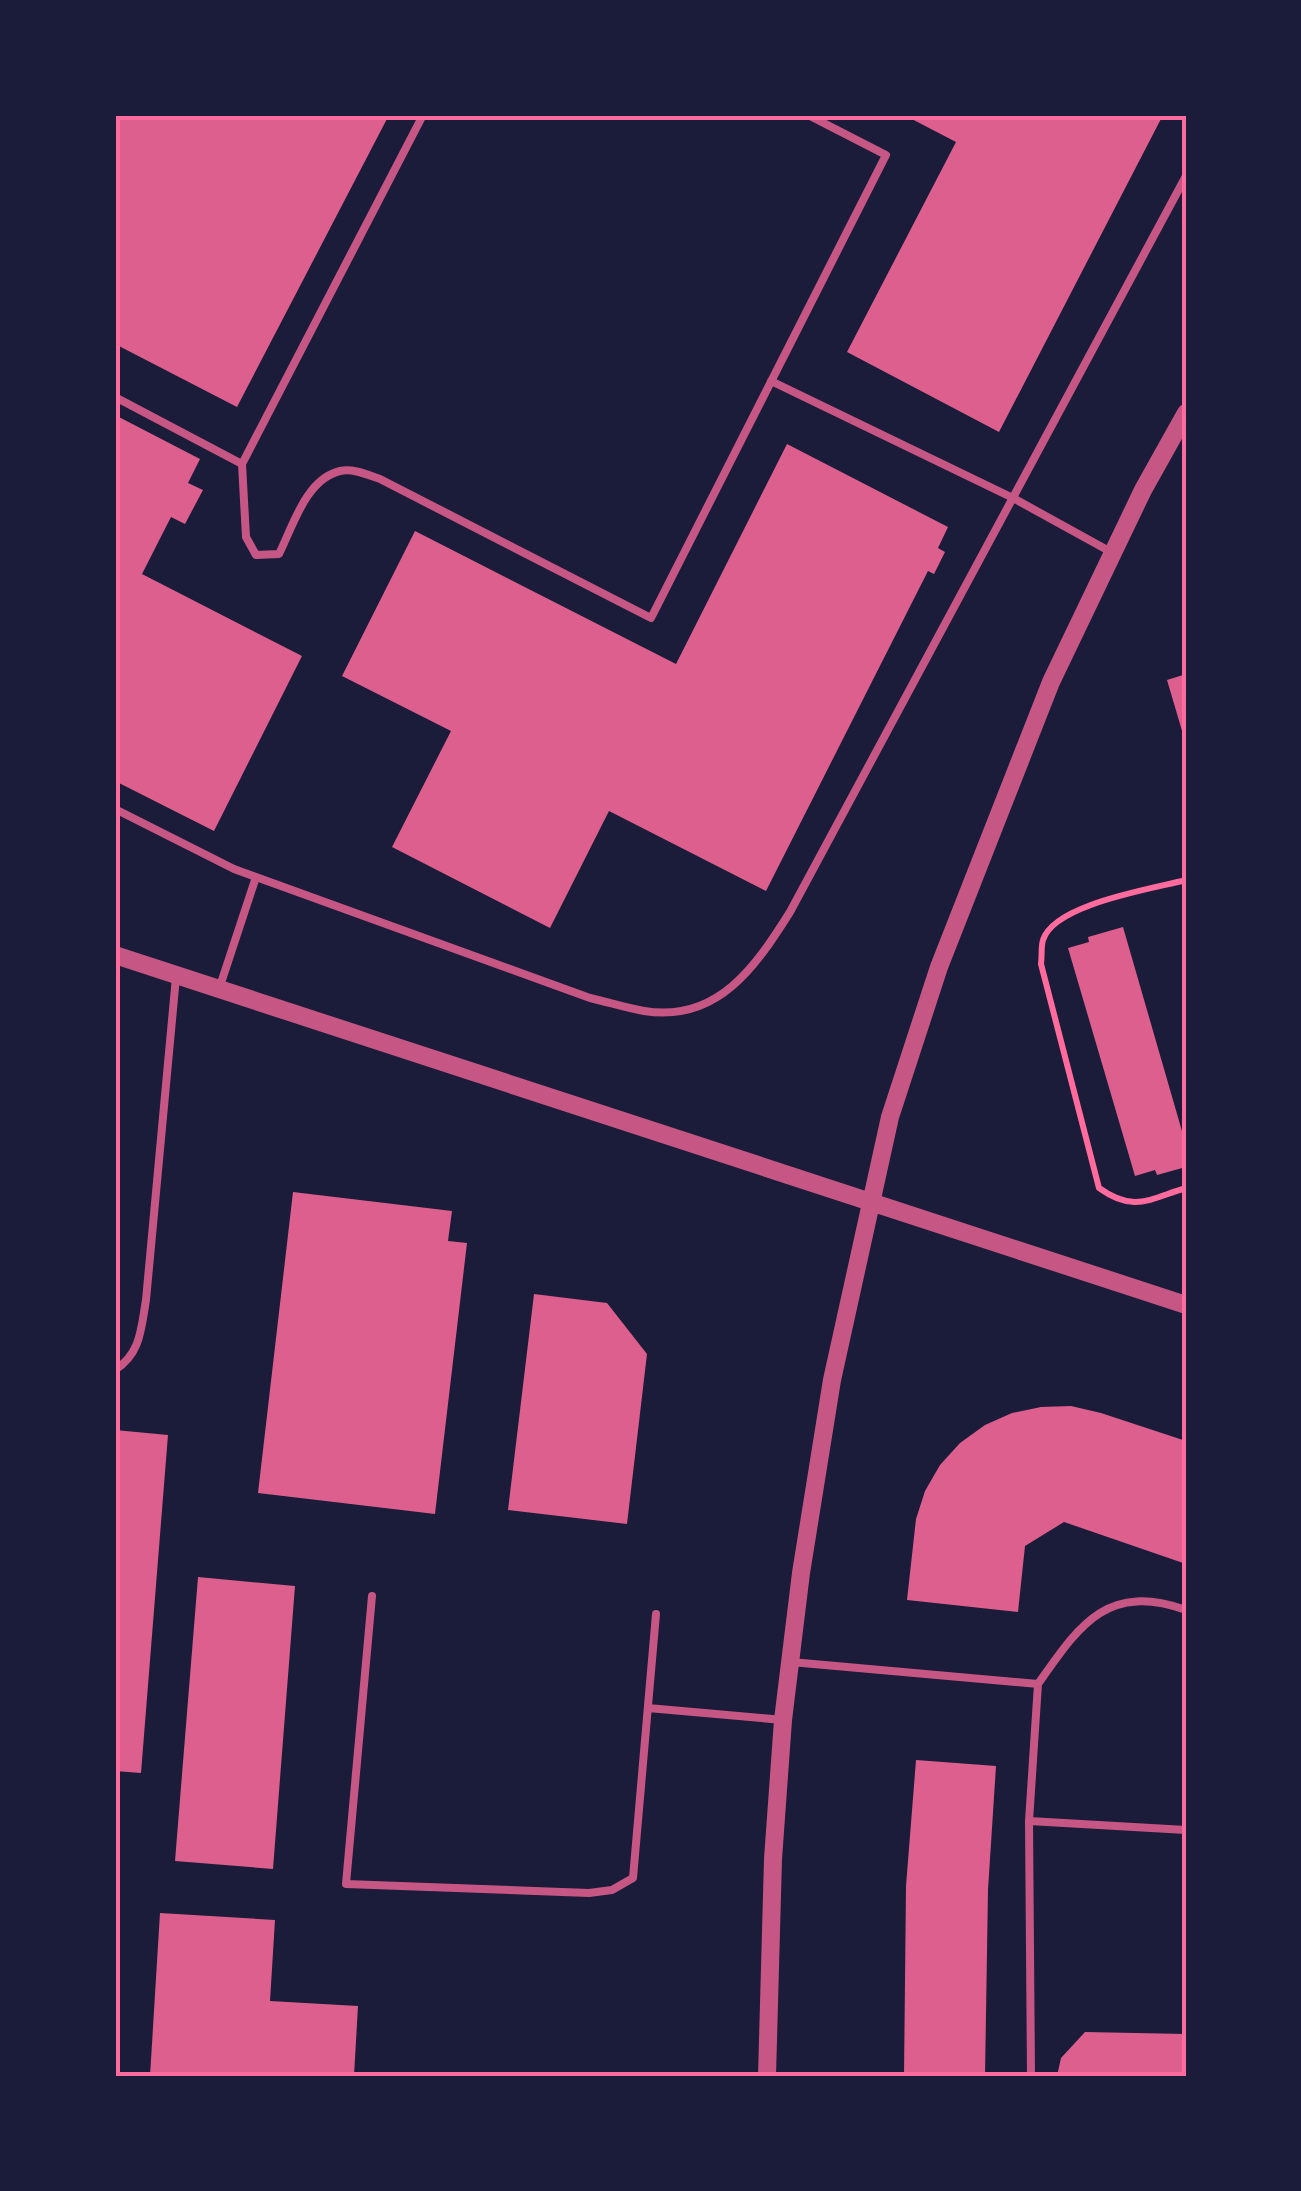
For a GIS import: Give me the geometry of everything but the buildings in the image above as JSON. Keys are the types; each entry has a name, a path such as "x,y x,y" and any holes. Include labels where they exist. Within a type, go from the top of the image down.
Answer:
{"street":[{"path":"767,2076 772,1859 790,1662 832,1380 890,1117 939,968 1051,682 1143,490 1186,413"},
{"path":"115,955 1186,1305"}],"lane":[{"path":"423,115 242,464 246,537 256,555 280,554 313,488 342,470 357,472 380,479 651,618 886,155 808,115"},
{"path":"115,809 234,869 590,998 647,1012 686,1009 716,998 744,978 790,912 1186,176"},
{"path":"771,381 1012,498 1113,553"},
{"path":"115,397 242,464"},
{"path":"218,990 256,877"},
{"path":"115,1370 132,1358 138,1346 146,1300 176,976"},
{"path":"372,1596 346,1884 589,1893 620,1887 633,1878 656,1614"},
{"path":"1031,2076 1029,1820 1038,1684 1079,1626 1104,1608 1144,1601 1186,1610"},
{"path":"790,1662 1038,1684"},
{"path":"648,1708 783,1720"},
{"path":"1029,1820 1186,1830"}],"path":[{"path":"1186,880 1078,909 1060,918 1042,940 1042,964 1099,1188 1130,1204 1186,1188"}]}
